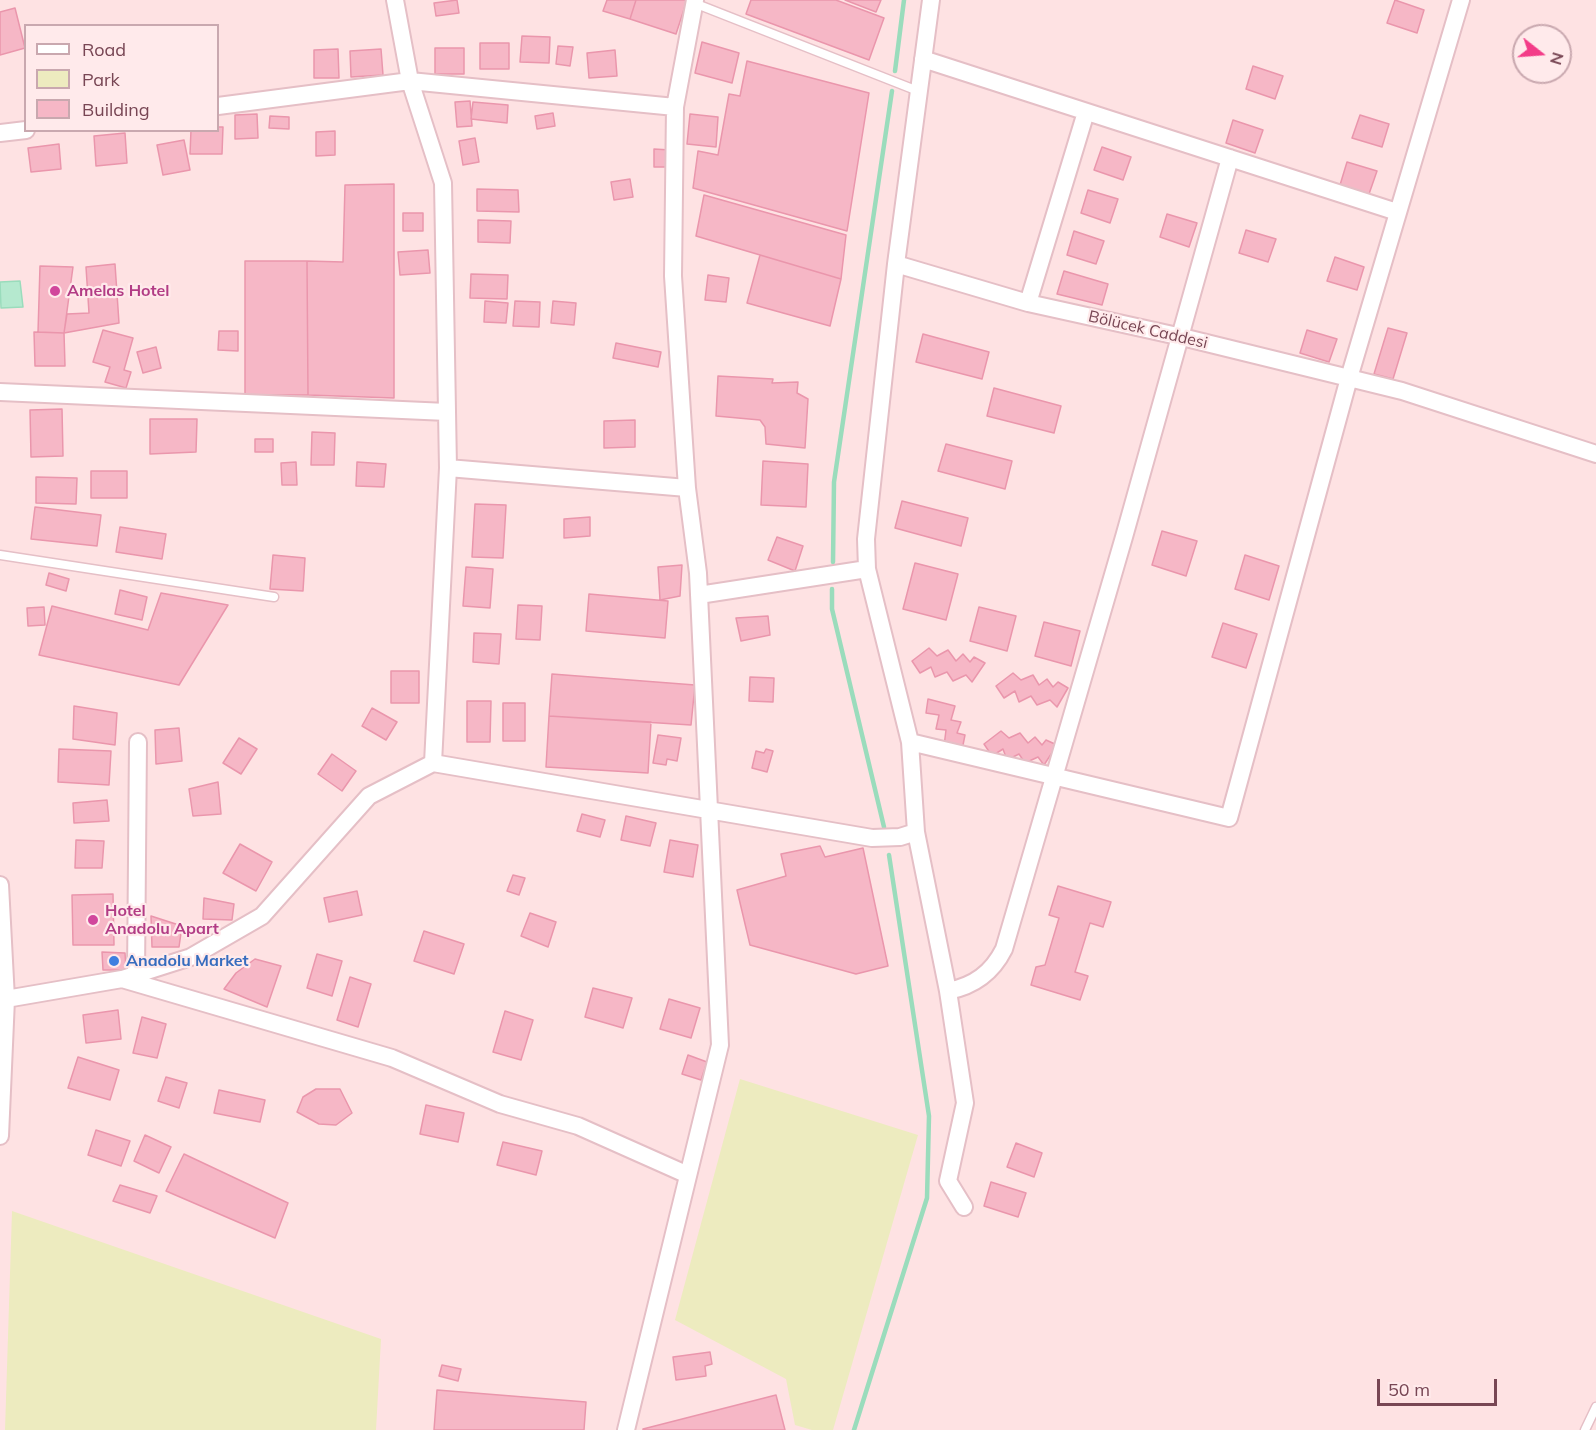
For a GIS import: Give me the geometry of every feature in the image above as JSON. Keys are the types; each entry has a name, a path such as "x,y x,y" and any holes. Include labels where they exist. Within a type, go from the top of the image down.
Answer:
{"street":[{"path":"395,0 410,81 443,183 448,468 433,763"},
{"path":"931,0 923,59 914,89 868,512 867,569 910,742 916,832 948,991 965,1103 948,1181 964,1207"},
{"path":"910,742 1229,818 1349,378 1461,0"},
{"path":"626,1430 720,1045 699,595 687,488 673,276 675,107 694,1"},
{"path":"923,59 1397,212"},
{"path":"219,106 410,81 675,107"},
{"path":"1028,303 1086,112"},
{"path":"0,133 24,130"},
{"path":"948,991 976,981 999,958 1055,776 1182,337 1230,158"},
{"name":"Bölücek Caddesi","path":"896,264 1028,303 1182,337 1402,391 1596,454"},
{"path":"0,392 447,412"},
{"path":"448,468 687,488"},
{"path":"699,595 867,569"},
{"path":"130,977 138,742"},
{"path":"2,1000 130,977 191,957 262,916 369,796 433,763 872,838 900,837 916,832"},
{"path":"0,885 2,1000 0,1136"},
{"path":"130,977 392,1058 500,1104 578,1126 688,1175"}],"lane":[{"path":"694,1 914,89"},
{"path":"0,555 274,597"},
{"path":"1585,1430 1596,1407"}],"green space":[{"path":"740,1079 918,1135 833,1430 812,1430 795,1425 786,1379 675,1320"},
{"path":"12,1211 381,1339 376,1430 5,1430"}],"shaded area":[{"path":"20,281 23,307 1,308 0,282"}],"building":[{"path":"457,0 459,13 436,16 434,3"},
{"path":"607,0 636,0 630,19 603,11"},
{"path":"636,0 687,0 676,34 630,19"},
{"path":"751,0 836,0 884,18 869,60 746,14"},
{"path":"845,0 881,0 876,12"},
{"path":"1395,0 1424,10 1417,33 1387,23"},
{"path":"15,8 24,48 0,55 0,12"},
{"path":"522,36 550,37 549,63 520,62"},
{"path":"702,42 739,53 732,83 695,73"},
{"path":"480,43 509,43 509,69 480,69"},
{"path":"558,46 573,47 570,66 556,64"},
{"path":"435,48 464,48 464,74 435,74"},
{"path":"338,49 339,78 314,78 314,50"},
{"path":"381,49 383,75 351,77 350,51"},
{"path":"615,50 617,76 589,78 587,53"},
{"path":"747,61 869,93 847,231 693,188 698,151 718,155 729,94 740,96"},
{"path":"1253,66 1283,76 1275,99 1246,89"},
{"path":"470,101 472,126 457,127 455,102"},
{"path":"473,102 508,105 507,123 471,119"},
{"path":"553,113 555,126 537,129 535,116"},
{"path":"257,114 258,138 235,139 235,115"},
{"path":"690,114 718,117 716,147 687,144"},
{"path":"1360,115 1389,124 1382,147 1352,138"},
{"path":"270,116 289,117 289,129 269,128"},
{"path":"1233,120 1263,130 1255,153 1226,143"},
{"path":"219,127 223,127 222,154 190,154 191,132 219,132"},
{"path":"335,131 335,155 316,156 316,132"},
{"path":"125,133 127,163 96,166 94,136"},
{"path":"475,138 479,162 463,165 459,141"},
{"path":"184,140 190,170 163,175 157,145"},
{"path":"59,144 61,169 31,172 28,148"},
{"path":"1102,147 1131,157 1123,180 1094,170"},
{"path":"654,149 670,150 670,167 654,167"},
{"path":"1347,162 1377,171 1369,194 1340,185"},
{"path":"630,179 633,197 614,200 611,182"},
{"path":"394,184 394,398 308,395 307,261 343,262 345,185"},
{"path":"477,189 518,190 519,212 477,211"},
{"path":"1088,190 1118,199 1110,223 1081,213"},
{"path":"704,195 846,235 841,279 696,236"},
{"path":"403,213 423,213 423,231 403,231"},
{"path":"1167,214 1197,223 1189,247 1160,237"},
{"path":"478,220 511,221 510,243 478,242"},
{"path":"1246,230 1276,239 1268,262 1239,253"},
{"path":"1074,231 1104,241 1096,264 1067,255"},
{"path":"428,250 430,273 400,275 398,252"},
{"path":"760,255 841,279 830,326 747,303"},
{"path":"1335,257 1364,267 1357,290 1327,281"},
{"path":"245,261 307,261 308,395 245,395"},
{"path":"115,264 119,323 64,333 67,314 89,313 86,267"},
{"name":"Amelas Hotel","path":"40,266 73,267 64,333 38,332"},
{"path":"1064,271 1108,284 1102,305 1057,294"},
{"path":"471,274 508,275 507,299 470,298"},
{"path":"708,275 729,278 726,302 705,300"},
{"path":"485,301 508,303 506,323 484,322"},
{"path":"515,301 540,302 539,327 513,326"},
{"path":"553,301 576,303 574,325 551,323"},
{"path":"1388,328 1407,333 1393,379 1374,374"},
{"path":"103,330 133,338 124,370 131,372 126,388 105,382 110,367 93,362"},
{"path":"1307,330 1337,339 1329,362 1300,353"},
{"path":"219,331 238,331 238,351 218,350"},
{"path":"34,332 64,333 65,366 35,366"},
{"path":"923,334 989,352 982,379 916,362"},
{"path":"616,343 661,352 658,367 613,358"},
{"path":"156,347 161,368 143,373 137,352"},
{"path":"718,376 773,379 772,383 798,382 797,393 808,399 805,448 766,444 765,427 760,420 716,416"},
{"path":"994,388 1061,406 1054,433 987,416"},
{"path":"62,409 63,456 31,457 30,410"},
{"path":"150,419 197,419 196,452 150,454"},
{"path":"635,420 635,447 604,448 604,421"},
{"path":"312,432 335,433 334,465 311,465"},
{"path":"255,439 273,439 273,452 255,452"},
{"path":"946,444 1012,461 1005,489 938,471"},
{"path":"763,461 808,464 806,507 761,505"},
{"path":"296,462 297,485 282,485 281,463"},
{"path":"357,462 386,464 384,487 356,486"},
{"path":"91,471 127,471 127,498 91,498"},
{"path":"36,477 77,478 76,504 36,503"},
{"path":"902,501 968,518 961,546 895,528"},
{"path":"475,504 506,505 503,558 472,557"},
{"path":"35,507 101,515 97,546 31,539"},
{"path":"590,517 590,536 564,538 564,519"},
{"path":"120,527 166,534 162,559 116,552"},
{"path":"1162,531 1197,541 1186,576 1152,565"},
{"path":"777,537 803,546 795,571 768,560"},
{"path":"273,555 305,558 303,591 270,589"},
{"path":"1245,555 1279,566 1269,600 1235,589"},
{"path":"915,563 958,574 946,620 903,609"},
{"path":"682,565 680,596 660,600 658,567"},
{"path":"466,567 493,569 490,608 463,606"},
{"path":"49,573 69,579 66,591 46,585"},
{"path":"120,590 147,597 142,620 115,614"},
{"path":"161,593 228,605 179,685 39,655 52,606 148,630"},
{"path":"589,594 668,601 665,638 586,631"},
{"path":"518,605 542,606 540,640 516,639"},
{"path":"44,607 45,625 28,626 27,608"},
{"path":"979,607 1016,616 1007,651 970,641"},
{"path":"768,616 770,635 741,641 736,618"},
{"path":"1044,622 1080,631 1071,666 1035,656"},
{"path":"1223,623 1257,634 1246,668 1212,657"},
{"path":"474,633 501,634 499,664 473,662"},
{"path":"929,648 937,656 948,650 956,661 963,654 970,662 974,657 985,663 972,682 966,675 953,681 947,672 935,677 931,667 920,673 912,661"},
{"path":"391,671 419,671 419,703 391,703"},
{"path":"1013,673 1021,680 1033,675 1039,685 1047,679 1053,687 1058,682 1068,688 1057,707 1050,700 1037,705 1031,696 1019,702 1015,691 1004,698 996,686"},
{"path":"552,674 695,685 691,725 549,716"},
{"path":"750,677 774,678 773,702 749,701"},
{"path":"928,699 955,706 951,720 961,722 957,733 965,735 962,750 944,746 946,730 936,729 939,715 926,713"},
{"path":"467,701 491,701 490,742 467,742"},
{"path":"503,703 525,703 525,741 503,741"},
{"path":"74,706 117,713 115,745 73,739"},
{"path":"372,708 397,722 386,740 362,726"},
{"path":"549,716 651,722 648,773 546,767"},
{"path":"179,728 182,761 156,764 155,730"},
{"path":"1001,731 1009,738 1020,733 1028,743 1035,737 1042,745 1046,740 1057,745 1044,765 1038,757 1025,763 1019,754 1007,760 1003,749 992,756 984,744"},
{"path":"658,735 681,738 677,761 667,759 666,765 653,763"},
{"path":"239,738 257,749 241,774 223,763"},
{"path":"59,749 111,751 109,785 58,782"},
{"path":"766,749 773,751 767,772 752,768 756,751 764,753"},
{"path":"332,754 356,771 342,791 318,774"},
{"path":"218,782 221,814 193,816 189,789"},
{"path":"107,800 109,821 74,823 73,803"},
{"path":"582,814 605,820 600,837 577,831"},
{"path":"626,816 656,823 650,846 621,840"},
{"path":"76,840 104,841 102,868 75,868"},
{"path":"670,840 698,845 693,877 664,872"},
{"path":"240,844 272,862 256,891 223,873"},
{"path":"820,846 825,857 863,848 888,966 856,974 750,945 737,890 786,876 781,854"},
{"path":"513,875 525,878 519,895 507,891"},
{"path":"1058,886 1111,902 1103,927 1090,923 1075,972 1088,976 1080,1000 1031,985 1036,967 1045,965 1059,918 1049,915"},
{"path":"357,891 362,915 329,922 324,898"},
{"name":"Hotel Anadolu Apart","path":"113,894 114,945 73,945 72,895"},
{"path":"204,898 234,904 232,920 203,919"},
{"path":"530,913 556,922 548,947 521,936"},
{"path":"151,916 182,926 179,947 152,947"},
{"path":"424,931 464,944 454,974 414,961"},
{"name":"Anadolu Market","path":"102,952 125,953 126,970 103,970"},
{"path":"317,954 342,961 332,996 307,988"},
{"path":"255,959 281,966 267,1007 224,989 236,973"},
{"path":"350,977 371,984 358,1027 337,1020"},
{"path":"593,988 632,998 623,1028 585,1017"},
{"path":"669,999 700,1008 691,1038 660,1029"},
{"path":"118,1010 121,1039 86,1043 83,1015"},
{"path":"505,1011 533,1020 521,1060 493,1052"},
{"path":"142,1017 166,1024 157,1058 133,1053"},
{"path":"688,1055 707,1062 701,1080 682,1074"},
{"path":"78,1057 119,1070 110,1100 68,1088"},
{"path":"166,1077 187,1083 179,1108 158,1101"},
{"path":"316,1089 340,1089 352,1113 336,1125 319,1124 297,1112 303,1097"},
{"path":"219,1090 265,1100 260,1122 214,1113"},
{"path":"426,1105 464,1113 458,1142 420,1134"},
{"path":"96,1130 130,1141 121,1166 88,1155"},
{"path":"145,1135 171,1147 159,1173 134,1161"},
{"path":"503,1142 542,1151 536,1175 497,1165"},
{"path":"1016,1143 1042,1153 1034,1177 1007,1167"},
{"path":"184,1154 288,1203 275,1238 166,1191"},
{"path":"991,1182 1026,1193 1018,1217 984,1206"},
{"path":"120,1185 157,1196 150,1213 113,1201"},
{"path":"710,1352 712,1364 705,1366 706,1376 676,1380 673,1357"},
{"path":"442,1365 461,1369 458,1381 439,1376"},
{"path":"437,1390 586,1402 584,1430 434,1430"},
{"path":"776,1395 785,1430 643,1430 643,1429"}],"waterway":[{"path":"895,71 904,0"},
{"path":"833,562 834,482 892,91"},
{"path":"832,589 832,609 884,827"},
{"path":"854,1430 927,1198 929,1116 889,855"}],"place":[{"name":"Amelas Hotel","path":"55,291"},
{"name":"Hotel Anadolu Apart","path":"93,920"},
{"name":"Anadolu Market","path":"114,961"}]}
